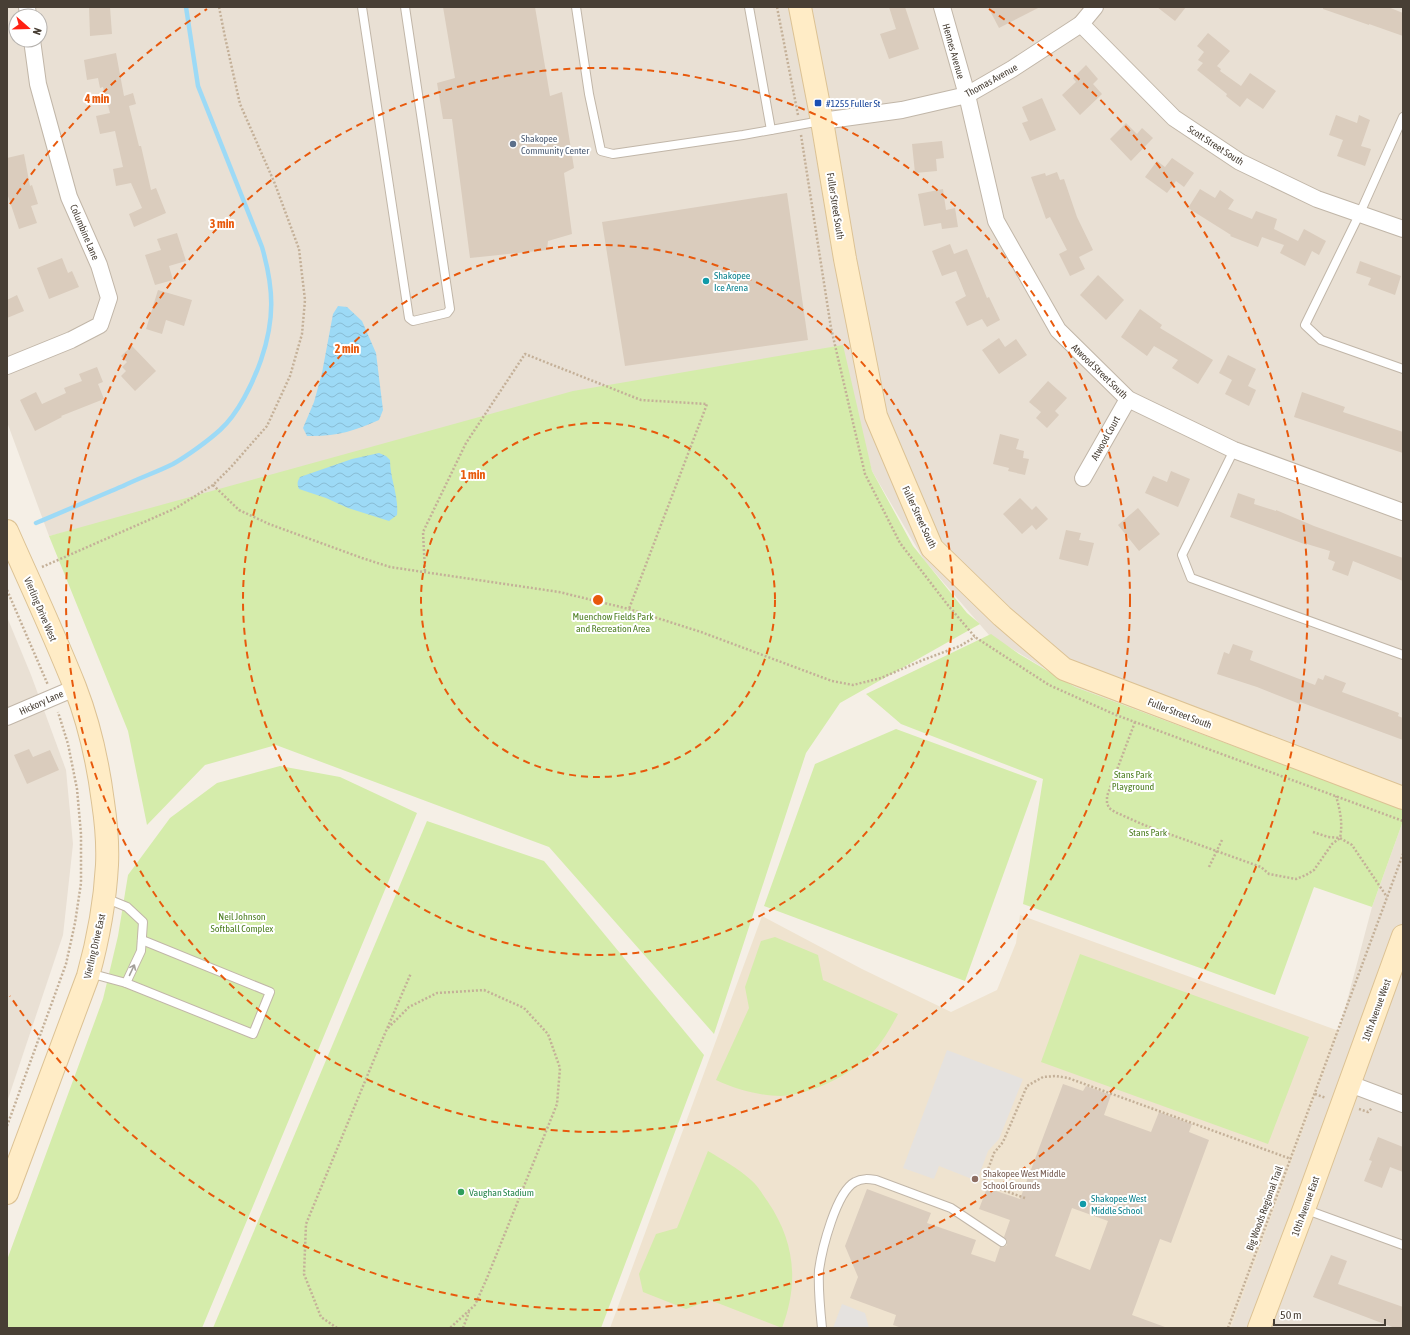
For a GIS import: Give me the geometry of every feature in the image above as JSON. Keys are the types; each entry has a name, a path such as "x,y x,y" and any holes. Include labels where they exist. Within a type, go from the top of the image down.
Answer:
{"street":[{"name":"Fuller Street South","path":"800,7 822,121 845,259 876,416 932,548 1002,616 1064,668 1403,798"},
{"name":"Hennes Avenue","path":"942,7 967,95"},
{"name":"Thomas Avenue","path":"822,121 902,110 967,95 1012,70 1081,24 1095,7"},
{"name":"Scott Street South","path":"1081,24 1174,118 1240,162 1318,199 1403,230"},
{"name":"Columbine Lane","path":"7,366 71,340 100,325 109,298 99,265 69,197 38,84 33,48"},
{"name":"Atwood Street South","path":"967,95 996,221 1058,330 1128,399 1234,450 1403,512"},
{"name":"Atwood Court","path":"1083,478 1128,399"},
{"name":"Vierling Drive West","path":"7,531 75,688"},
{"name":"Hickory Lane","path":"7,717 75,688"},
{"name":"Vierling Drive East","path":"7,1194 89,973 104,898 107,864 106,824 100,780 90,735 75,688"},
{"name":"10th Avenue West","path":"1350,1084 1403,936"},
{"path":"1350,1084 1403,1104"},
{"name":"10th Avenue East","path":"1259,1328 1350,1084"}],"lane":[{"path":"362,7 409,318 413,321 447,313 450,309 405,7"},
{"path":"576,7 589,94 601,151 613,154 822,121"},
{"path":"749,7 771,130"},
{"path":"1403,117 1360,214 1305,325 1321,340 1403,369"},
{"path":"1234,450 1182,555 1191,578 1403,655"},
{"path":"104,898 126,907 143,922 141,951 126,983"},
{"path":"89,973 126,983 252,1034 270,992 142,940"},
{"path":"822,1328 819,1270 825,1244 840,1199 846,1189 855,1182 864,1179 876,1180 951,1208 1002,1242"},
{"path":"1304,1209 1403,1245"}],"path":[{"path":"26,575 85,547 142,524 176,508 213,485 267,426 290,376 302,334 304,300 299,249 275,184 240,104 219,7"},
{"path":"777,7 800,125 831,328 865,474 900,543 947,604 976,637 1049,685 1135,722 1403,821"},
{"path":"425,571 423,532 466,443 525,354 641,400 706,404 629,609"},
{"path":"213,485 239,510 269,524 390,567 559,592 629,609 701,632 832,681 853,685 881,678 922,660 960,646 976,637"},
{"path":"7,590 53,697 68,744 77,789 81,834 81,883 75,923 66,964 7,1126"},
{"path":"1135,722 1107,796 1109,808 1144,825 1261,867 1269,874 1296,878 1306,875 1314,870 1332,844 1340,838 1342,818 1336,796"},
{"path":"1313,832 1328,837 1340,838 1352,845 1387,898"},
{"path":"1210,867 1222,840"},
{"name":"Big Woods Regional Trail","path":"1228,1328 1403,854"},
{"path":"337,1328 321,1317 304,1274 306,1224 412,973"},
{"path":"388,1028 409,1007 437,994 484,990 524,1008 548,1034 560,1068 557,1104 488,1278 475,1305 450,1328"},
{"path":"1025,1198 983,1184 994,1154 1003,1142 1020,1099 1027,1086 1043,1077 1056,1076 1068,1078 1291,1159"},
{"path":"463,1328 470,1310"}],"shaded area":[{"path":"7,7 1403,7 1403,809 1075,687 989,635 924,560 872,471 837,346 49,536 7,422"},
{"path":"7,617 31,675 66,770 73,844 63,935 7,1102"},
{"path":"1403,821 1403,1328 1222,1328 1339,1031 1372,907"},
{"name":"Shakopee West Middle School Grounds","path":"1020,915 1339,1031 1231,1328 610,1328 762,916 862,969 951,1012 997,990 1016,943"},
{"path":"947,1050 1023,1079 999,1139 988,1151 977,1181 939,1166 934,1179 903,1168"},
{"path":"842,1304 865,1313 869,1328 833,1328"}],"green space":[{"name":"Muenchow Fields Park and Recreation Area","path":"843,345 872,471 913,546 967,613 980,624 840,703 806,753 714,1034 549,847 276,745 205,765 147,825 128,731 49,536 573,391"},
{"name":"Stans Park","path":"991,634 1019,654 1075,687 1403,809 1403,821 1372,907 1314,887 1275,995 1023,904 1043,779 901,724 866,694"},
{"path":"896,729 1037,781 965,981 764,906 815,764"},
{"name":"Neil Johnson Softball Complex","path":"280,766 340,777 417,813 202,1328 7,1328 7,1260 103,999 118,936 128,875 170,818 217,783"},
{"name":"Vaughan Stadium","path":"427,821 544,861 704,1055 601,1328 213,1328"},
{"path":"775,937 818,955 823,980 898,1014 879,1045 852,1070 817,1088 793,1095 781,1096 765,1095 748,1091 716,1080 749,1008 745,987 761,941"},
{"path":"1080,954 1309,1037 1268,1144 1041,1062"},
{"path":"708,1151 736,1168 754,1182 777,1217 784,1232 792,1263 792,1279 791,1295 782,1328 710,1300 686,1309 643,1292 639,1274 656,1234 677,1228"}],"water":[{"path":"338,306 347,307 362,321 376,353 383,410 379,420 361,427 335,434 307,436 303,428 314,402 322,373 333,314"},
{"path":"379,453 386,456 390,460 391,474 397,501 397,515 389,521 348,508 326,498 299,489 298,480 300,477 352,459"}],"building":[{"path":"89,7 110,7 112,34 90,36"},
{"name":"Shakopee Community Center","path":"443,7 535,7 550,96 562,92 574,168 564,173 572,234 548,241 547,250 470,258 452,119 443,119 437,83 455,78"},
{"path":"889,7 905,7 919,49 889,59 880,34 896,29"},
{"path":"988,7 1040,7 999,28"},
{"path":"1157,7 1186,7 1175,21"},
{"path":"1323,7 1388,7 1403,13 1403,36 1323,9"},
{"path":"1208,33 1230,51 1217,66 1221,69 1220,71 1241,86 1250,73 1276,91 1263,109 1247,98 1240,107 1226,96 1227,94 1197,70 1203,63 1198,60 1204,52 1197,46"},
{"path":"116,53 124,96 133,93 136,104 129,106 139,146 141,146 151,190 156,188 166,213 134,227 129,214 142,208 131,183 116,186 113,169 123,167 115,131 100,134 96,116 110,113 103,87 100,88 98,78 87,80 84,60"},
{"path":"1086,65 1098,79 1093,84 1102,94 1080,115 1062,95 1076,82 1073,78"},
{"path":"1042,98 1056,130 1030,141 1022,123 1028,121 1022,107"},
{"path":"1336,115 1357,123 1359,115 1370,120 1361,146 1371,149 1365,166 1337,156 1343,140 1329,135"},
{"path":"1126,123 1137,134 1142,128 1153,138 1131,161 1110,139"},
{"path":"942,141 944,158 936,159 937,171 915,173 912,144"},
{"path":"24,154 30,186 32,185 38,204 31,206 37,223 19,229 7,193 7,158"},
{"path":"1172,158 1194,173 1184,187 1176,181 1167,193 1145,177 1157,161 1165,167"},
{"path":"1057,172 1060,180 1064,179 1077,217 1093,250 1079,257 1085,269 1070,276 1059,254 1067,250 1050,217 1046,219 1031,177 1045,173 1046,176"},
{"path":"943,189 946,210 955,208 958,227 942,229 941,223 924,226 918,194"},
{"path":"1200,189 1215,198 1220,190 1234,200 1228,209 1252,219 1256,211 1277,219 1274,229 1298,241 1304,229 1326,241 1319,255 1312,251 1305,266 1280,253 1284,245 1262,237 1258,247 1230,236 1231,235 1188,208"},
{"name":"Shakopee Ice Arena","path":"787,193 808,340 625,366 602,222"},
{"path":"177,233 186,261 169,266 173,280 155,285 145,255 161,250 157,239"},
{"path":"950,244 954,254 967,249 987,298 989,297 1000,320 987,327 982,319 967,326 955,302 966,296 956,271 942,276 932,251"},
{"path":"62,258 68,273 72,271 79,287 49,299 37,268"},
{"path":"1360,261 1401,276 1395,295 1368,285 1371,278 1356,273"},
{"path":"1098,275 1124,300 1106,320 1080,295"},
{"path":"158,290 192,300 184,326 166,320 162,334 146,329"},
{"path":"17,295 24,311 7,318 7,300"},
{"path":"1140,309 1162,325 1160,328 1213,360 1198,384 1172,368 1178,360 1154,346 1147,356 1121,337"},
{"path":"999,338 1005,347 1016,339 1027,355 999,374 982,350"},
{"path":"132,346 156,371 135,391 121,376 126,371 122,367 127,362 121,356"},
{"path":"1228,355 1256,369 1248,386 1256,390 1249,406 1225,394 1232,380 1219,373"},
{"path":"97,367 103,382 98,384 104,399 61,416 62,417 35,431 20,400 36,392 42,404 66,393 64,388 82,381 79,374"},
{"path":"1048,381 1067,398 1055,411 1059,415 1047,428 1036,418 1041,412 1029,402"},
{"path":"1302,392 1345,407 1343,412 1403,432 1403,453 1294,417"},
{"path":"1000,434 1019,439 1016,449 1024,451 1023,458 1029,459 1025,475 1008,471 1009,468 993,464"},
{"path":"1171,471 1190,479 1178,507 1145,493 1153,476 1167,482"},
{"path":"1238,493 1255,499 1254,504 1276,510 1314,526 1403,558 1403,581 1353,561 1348,576 1332,570 1335,562 1328,559 1330,551 1307,545 1230,517"},
{"path":"1020,498 1032,510 1036,506 1048,519 1036,530 1032,525 1022,534 1003,514"},
{"path":"1138,508 1160,534 1139,551 1118,525"},
{"path":"1066,530 1081,533 1079,540 1094,543 1088,566 1059,559"},
{"path":"1233,644 1253,651 1250,660 1315,685 1318,678 1323,680 1325,675 1346,683 1342,692 1399,713 1398,716 1403,718 1403,740 1300,702 1300,704 1257,687 1217,674 1224,652 1229,654"},
{"path":"29,749 33,757 50,750 59,770 27,784 14,755"},
{"name":"Shakopee West Middle School","path":"1063,1084 1083,1091 1086,1086 1111,1095 1104,1115 1151,1132 1159,1112 1192,1124 1189,1132 1209,1140 1171,1243 1160,1239 1132,1315 1165,1328 902,1328 893,1325 896,1315 850,1298 858,1277 845,1246 867,1189 931,1213 927,1223 976,1240 971,1254 995,1262 1000,1247 1007,1245 1007,1240 1004,1237 1010,1220 979,1209 987,1188 1020,1199","holes":["1072,1208 1108,1221 1090,1270 1055,1256"]},
{"path":"1378,1137 1403,1147 1403,1172 1390,1167 1382,1188 1364,1181 1372,1161 1369,1160"},
{"path":"1331,1255 1347,1261 1338,1284 1403,1307 1403,1328 1395,1328 1313,1297"}],"waterway":[{"path":"36,523 173,464 210,439 227,423 239,407 254,378 266,345 271,317 271,290 266,262 262,247 198,86 186,7"}],"place":[{"name":"#1255 Fuller St","path":"818,103"},
{"name":"Shakopee Community Center","path":"513,144"},
{"name":"Shakopee Ice Arena","path":"706,281"},
{"name":"Shakopee West Middle School Grounds","path":"975,1179"},
{"name":"Vaughan Stadium","path":"461,1192"},
{"name":"Shakopee West Middle School","path":"1083,1204"}],"park label":[{"name":"Stans Park Playground","path":"1133,780"}]}
